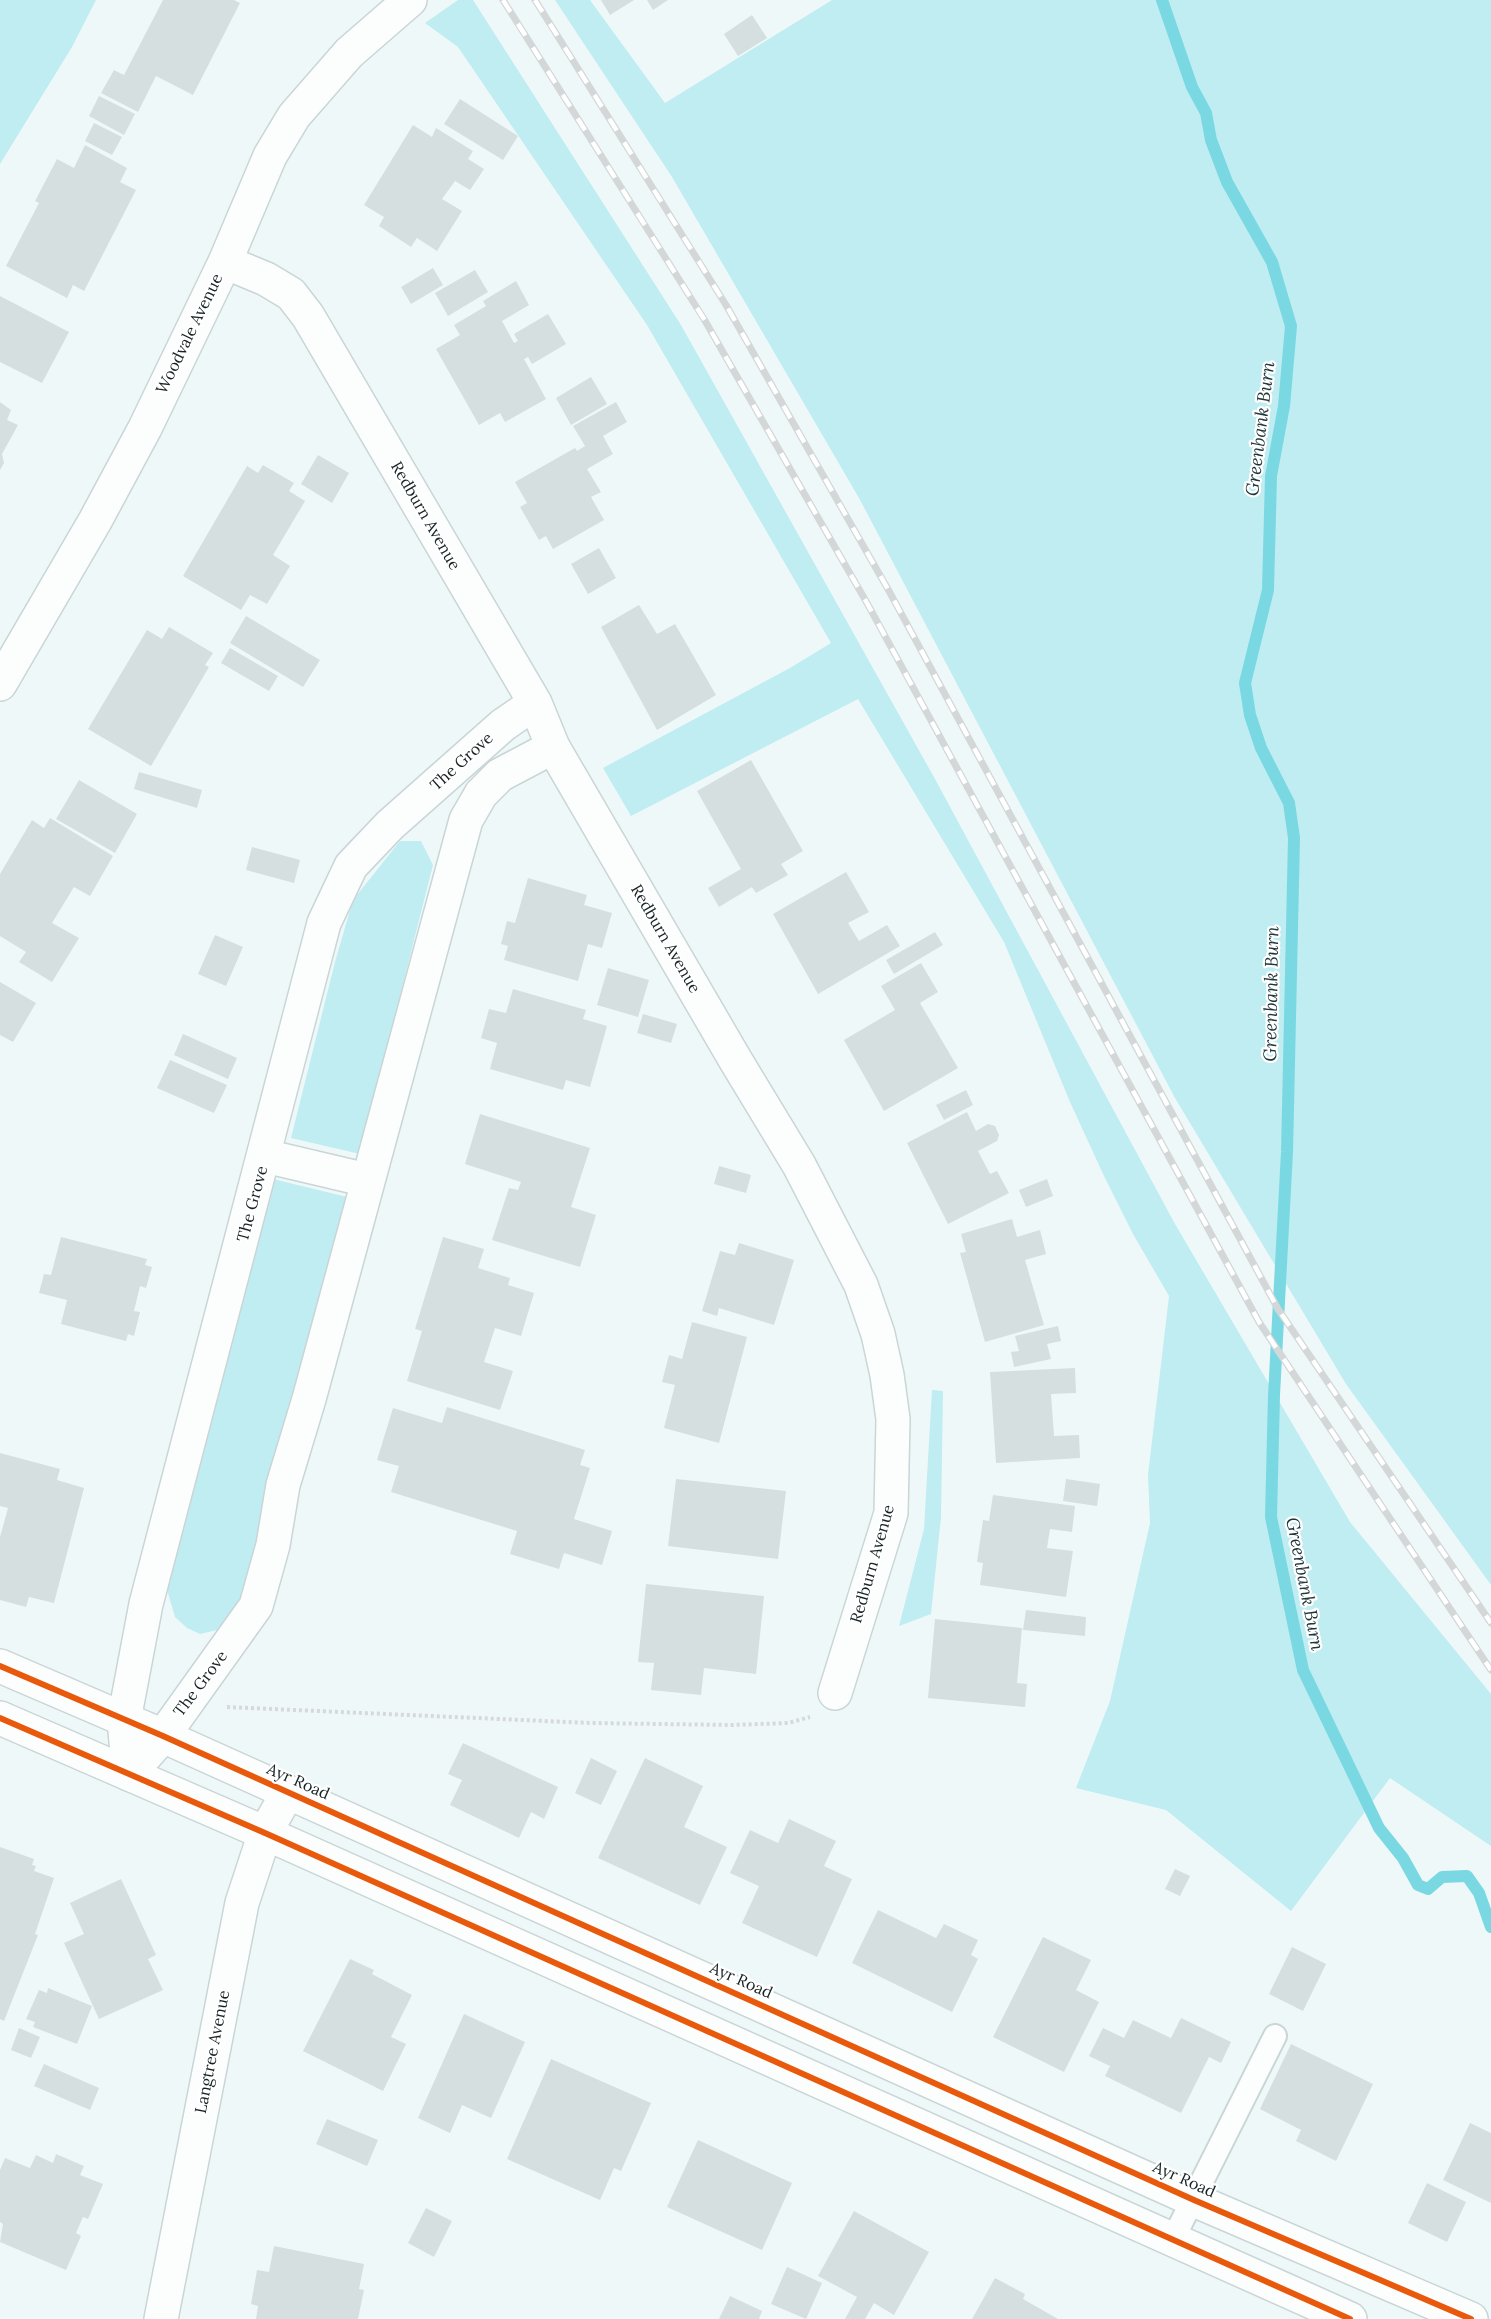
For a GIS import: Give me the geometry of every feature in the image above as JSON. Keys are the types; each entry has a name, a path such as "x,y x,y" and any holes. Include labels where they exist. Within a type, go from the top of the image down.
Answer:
{"street":[{"name":"Woodvale Avenue","path":"0,684 95,521 145,428 225,262 270,156 294,116 349,53 404,2"},
{"name":"Redburn Avenue","path":"225,262 266,279 291,294 308,316 535,703 553,747 736,1061 805,1174 849,1258 878,1334 893,1419 891,1513 835,1693"},
{"name":"The Grove","path":"129,1774 124,1720 146,1604 173,1493 265,1156 324,923 351,866 390,825 503,725 535,703"},
{"name":"The Grove","path":"129,1774 163,1736 188,1699 219,1661 256,1606 273,1545 284,1485 466,820 481,794 500,775 553,747"},
{"name":"The Grove","path":"265,1156 367,1180"},
{"name":"Ayr Road","path":"0,1666 163,1736 1194,2200 1471,2319"},
{"path":"0,1718 265,1833 1350,2319"},
{"name":"Langtree Avenue","path":"161,2319 242,1903 265,1833 288,1792"},
{"path":"598,1984 615,1940"}],"lane":[{"path":"1172,2241 1275,2036"}],"path":[{"path":"188,1699 235,1708 590,1723 730,1725 788,1723 823,1714 835,1693"}],"shaded area":[{"path":"0,0 96,0 72,47 0,164"},
{"path":"458,0 473,0 681,325 935,779 1175,1224 1350,1522 1491,1694 1491,1846 1390,1778 1291,1911 1166,1810 1076,1788 1110,1701 1150,1523 1148,1475 1169,1296 1133,1234 1104,1176 1070,1102 1004,942 858,699 631,816 603,768 790,668 831,643 647,325 458,47 425,23"},
{"path":"555,0 590,0 665,103 832,0 1491,0 1491,1585 1346,1384 1175,1098 859,498 672,177"},
{"path":"400,841 421,841 433,865 360,1154 291,1138 353,900"},
{"path":"273,1179 347,1197 249,1575 230,1627 200,1634 187,1628 175,1617 165,1583"},
{"path":"932,1390 943,1391 941,1517 931,1614 899,1626 924,1529"}],"building":[{"path":"163,0 234,0 240,3 193,95 156,76 138,112 101,93 114,70 124,75"},
{"path":"601,0 634,0 610,15"},
{"path":"647,0 668,0 653,10"},
{"path":"752,15 767,38 738,56 724,34"},
{"path":"99,96 135,114 124,135 89,116"},
{"path":"460,99 518,136 503,160 444,124"},
{"path":"94,123 122,137 112,155 85,141"},
{"path":"413,125 432,137 436,128 473,151 468,159 484,169 470,190 455,181 442,199 462,211 437,251 417,238 411,247 379,226 384,217 364,205"},
{"path":"85,145 127,168 120,182 136,190 84,291 73,285 67,298 6,266 39,203 35,201 57,159 74,168"},
{"path":"433,268 443,285 411,304 401,287"},
{"path":"475,270 488,292 448,316 435,293"},
{"path":"516,281 529,305 502,321 514,343 518,341 514,334 548,314 566,344 532,364 528,357 524,359 546,399 505,422 500,413 479,425 436,349 460,335 454,325 486,306 483,301"},
{"path":"0,296 69,332 42,383 0,362"},
{"path":"591,377 607,404 571,425 556,398"},
{"path":"0,402 11,410 7,420 18,425 2,454 4,463 0,470"},
{"path":"616,402 627,422 603,436 613,454 587,469 601,492 591,497 604,520 553,549 546,536 539,540 520,507 527,503 515,482 575,448 577,451 585,446 573,426"},
{"path":"318,455 349,473 332,503 301,484"},
{"path":"263,465 294,483 289,491 305,501 273,555 290,566 267,604 250,595 241,610 183,576 247,466 258,473"},
{"path":"599,548 616,578 588,594 571,564"},
{"path":"639,605 657,634 675,624 716,695 657,730 601,627"},
{"path":"246,616 320,660 303,687 230,643"},
{"path":"169,627 213,653 205,665 209,667 151,766 88,729 147,630 162,639"},
{"path":"230,648 278,676 269,691 221,663"},
{"path":"751,760 803,851 781,864 788,875 756,893 752,887 719,907 708,888 741,869 697,791"},
{"path":"139,772 202,790 197,808 134,789"},
{"path":"79,780 137,814 115,853 56,819"},
{"path":"50,818 113,856 90,896 74,887 52,923 79,938 52,982 19,962 26,952 0,936 0,874 32,820 44,828"},
{"path":"252,847 300,860 294,883 246,870"},
{"path":"846,872 869,912 848,923 859,941 887,925 900,946 818,994 773,914"},
{"path":"528,878 587,895 584,905 612,913 602,948 588,944 578,981 504,960 508,946 501,944 507,921 515,923"},
{"path":"935,932 943,945 894,974 886,960"},
{"path":"215,935 243,947 226,986 198,974"},
{"path":"921,963 938,992 920,1003 958,1068 884,1111 844,1040 895,1010 881,986"},
{"path":"608,968 649,980 638,1017 597,1005"},
{"path":"0,982 36,1003 13,1042 0,1035"},
{"path":"513,989 586,1010 583,1019 607,1026 590,1087 566,1080 563,1090 490,1069 497,1043 481,1038 489,1009 506,1013"},
{"path":"643,1014 677,1024 671,1043 637,1033"},
{"path":"183,1034 237,1058 228,1079 174,1055"},
{"path":"170,1060 227,1085 214,1113 157,1088"},
{"path":"966,1090 973,1105 944,1120 936,1105"},
{"path":"967,1112 976,1131 988,1124 995,1126 999,1135 997,1141 978,1151 990,1174 997,1171 1009,1193 948,1224 907,1143"},
{"path":"480,1114 590,1148 571,1207 596,1215 580,1267 492,1240 509,1188 518,1190 521,1182 465,1164"},
{"path":"719,1166 751,1175 746,1193 714,1184"},
{"path":"1047,1179 1053,1196 1026,1207 1019,1190"},
{"path":"1012,1219 1017,1237 1040,1230 1046,1254 1025,1260 1044,1325 985,1342 960,1253 966,1252 961,1234"},
{"path":"61,1237 147,1259 145,1265 152,1267 146,1288 140,1286 134,1311 140,1312 134,1336 128,1334 126,1341 61,1324 67,1300 39,1293 44,1274 51,1275"},
{"path":"443,1237 484,1249 478,1268 510,1278 508,1285 534,1293 521,1336 495,1328 484,1362 513,1371 500,1410 407,1381 422,1331 415,1329"},
{"path":"739,1243 794,1260 774,1325 719,1308 717,1316 702,1311 720,1251 735,1255"},
{"path":"692,1322 747,1337 719,1443 664,1428 675,1385 662,1382 669,1355 682,1359"},
{"path":"1058,1326 1061,1341 1047,1344 1051,1359 1014,1367 1011,1352 1019,1351 1015,1336"},
{"path":"1075,1368 1076,1393 1051,1394 1054,1436 1079,1435 1080,1458 996,1463 990,1372"},
{"path":"447,1407 585,1450 580,1465 590,1468 574,1519 612,1531 602,1565 564,1553 559,1569 510,1554 517,1531 391,1492 399,1466 377,1460 393,1408 442,1423"},
{"path":"0,1453 60,1469 57,1480 84,1488 54,1603 29,1597 26,1607 0,1600 0,1537 8,1508 0,1506"},
{"path":"676,1479 786,1491 778,1559 668,1546"},
{"path":"1066,1479 1100,1484 1097,1506 1063,1501"},
{"path":"993,1495 1075,1506 1072,1532 1050,1529 1047,1548 1073,1551 1066,1597 980,1585 983,1563 977,1562 983,1520 989,1521"},
{"path":"646,1584 764,1596 756,1674 704,1668 701,1695 651,1690 654,1663 638,1662"},
{"path":"1026,1610 1086,1617 1085,1636 1023,1630"},
{"path":"935,1619 1022,1628 1017,1683 1027,1684 1025,1707 928,1698"},
{"path":"463,1743 558,1787 544,1819 531,1812 519,1838 450,1805 462,1780 448,1774"},
{"path":"591,1758 617,1771 601,1805 575,1793"},
{"path":"645,1758 703,1786 684,1827 727,1847 700,1905 598,1858"},
{"path":"789,1819 836,1841 824,1866 852,1879 817,1957 742,1923 759,1886 730,1873 750,1830 778,1843"},
{"path":"0,1847 34,1859 32,1865 36,1866 34,1871 54,1878 35,1934 38,1935 4,2021 0,2019"},
{"path":"1175,1869 1190,1876 1180,1896 1165,1889"},
{"path":"121,1879 156,1955 148,1959 163,1990 99,2019 64,1943 84,1934 70,1903"},
{"path":"878,1910 936,1938 944,1924 978,1940 971,1955 978,1959 952,2012 852,1963"},
{"path":"1043,1937 1091,1960 1076,1990 1099,2002 1064,2072 993,2037"},
{"path":"1292,1947 1326,1964 1303,2011 1269,1994"},
{"path":"350,1959 374,1970 372,1974 412,1995 391,2037 406,2044 383,2091 303,2051"},
{"path":"48,1988 92,2006 77,2044 33,2027 35,2022 26,2019 39,1990 47,1993"},
{"path":"464,2014 525,2042 491,2118 462,2105 450,2133 418,2118"},
{"path":"1181,2018 1231,2042 1221,2063 1209,2057 1181,2113 1105,2076 1110,2066 1089,2056 1103,2028 1124,2038 1133,2020 1171,2038"},
{"path":"19,2028 40,2037 31,2058 11,2050"},
{"path":"1291,2044 1373,2084 1336,2161 1296,2141 1301,2130 1260,2109"},
{"path":"551,2059 651,2103 621,2171 614,2168 600,2200 507,2159"},
{"path":"44,2064 99,2088 90,2110 34,2086"},
{"path":"327,2119 378,2140 367,2166 316,2144"},
{"path":"1470,2123 1491,2133 1491,2203 1443,2180"},
{"path":"698,2140 792,2183 762,2250 667,2207"},
{"path":"56,2154 84,2166 80,2175 103,2184 88,2219 83,2217 76,2233 81,2236 66,2270 0,2242 3,2224 0,2222 0,2170 5,2158 30,2168 36,2155 53,2163"},
{"path":"1427,2183 1466,2202 1447,2242 1408,2223"},
{"path":"426,2208 452,2221 434,2257 408,2243"},
{"path":"854,2211 929,2252 894,2315 874,2303 865,2319 845,2319 857,2297 818,2276"},
{"path":"274,2246 364,2264 359,2289 364,2290 358,2319 256,2319 258,2306 251,2304 257,2270 269,2272"},
{"path":"787,2267 822,2283 806,2319 771,2304"},
{"path":"995,2278 1025,2294 1023,2299 1058,2319 972,2319"},
{"path":"730,2296 762,2311 759,2319 719,2319"}],"waterway":[{"name":"Greenbank Burn","path":"1162,0 1192,87 1206,113 1211,140 1227,182 1272,262 1291,326 1284,406 1271,476 1268,590 1245,683 1250,715 1261,748 1289,803 1294,838 1287,1152 1274,1395 1271,1517 1303,1670 1379,1828 1403,1858 1418,1885 1428,1889 1442,1877 1467,1876 1479,1893 1491,1927"}],"railway":[{"path":"503,0 704,319 867,603 1259,1322 1491,1670"},
{"path":"535,0 726,305 889,591 1278,1309 1491,1623"}],"cycle path":[{"path":"0,1666 163,1736 1194,2200 1471,2319"},
{"path":"0,1718 265,1833 1350,2319"}]}
